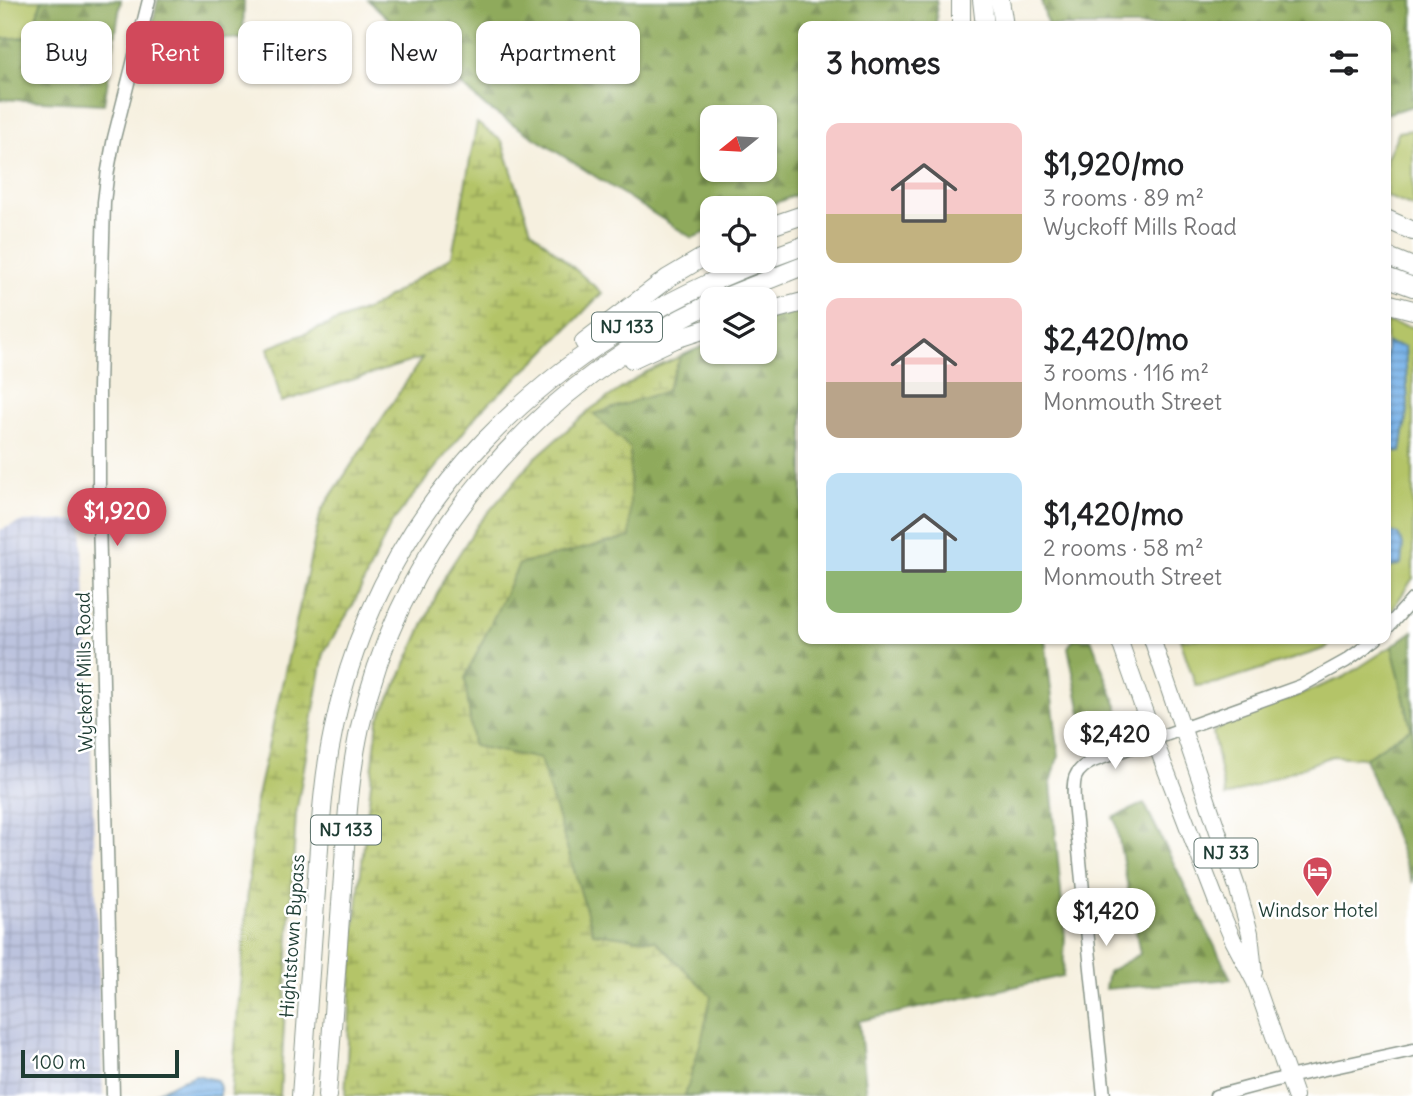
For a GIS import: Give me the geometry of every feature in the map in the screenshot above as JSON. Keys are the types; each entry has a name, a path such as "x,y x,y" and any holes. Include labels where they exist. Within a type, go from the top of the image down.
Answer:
{"highway":[{"path":"961,0 961,21"},
{"path":"982,0 984,21"},
{"path":"1000,0 1003,21"},
{"path":"1012,0 1014,21"},
{"path":"777,224 798,217"},
{"path":"1391,221 1413,231"},
{"name":"Hightstown Bypass","path":"777,255 798,248"},
{"path":"1391,258 1413,267"},
{"path":"507,417 543,374 654,288 700,259"},
{"path":"750,287 798,268"},
{"name":"Hightstown Bypass","path":"301,1096 324,787 333,730 347,676 382,586 432,504 455,474 507,417 564,369 628,326 732,273"},
{"path":"1391,278 1413,287"},
{"path":"777,309 798,303"},
{"path":"1391,304 1413,310"},
{"name":"NJ 133","path":"327,1096 350,793 357,744 370,689 408,592 457,511 532,424 614,358 700,309"},
{"path":"532,424 636,357 700,331"}],"main road":[{"path":"967,0 969,21"},
{"name":"NJ 33","path":"1121,644 1216,900 1255,982 1295,1096"},
{"name":"NJ 33","path":"1154,644 1238,890 1250,933 1255,982"}],"street":[{"name":"Wyckoff Mills Road","path":"113,1096 99,504 104,202 114,138 149,0"},
{"path":"1391,623 1413,599"},
{"path":"1104,1096 1074,803 1074,780 1079,770 1154,738 1301,686 1346,661 1369,644"},
{"path":"1216,1096 1288,1077 1413,1050"}],"shaded area":[{"path":"83,520 103,1096 0,1096 0,530 20,522"}],"green space":[{"path":"0,0 42,0 35,21 21,21 21,38 0,39"},
{"path":"42,0 121,0 112,55 112,21 35,21"},
{"path":"158,0 244,0 243,21 238,21 238,39 224,39 224,21 153,21"},
{"path":"368,0 937,0 936,21 798,21 798,194 777,202 777,196 700,196 700,235 692,238 486,107 461,84 462,21 391,21"},
{"path":"1041,0 1413,0 1413,106 1391,113 1391,21 1047,21"},
{"path":"21,38 21,84 107,84 104,104 0,99 0,39"},
{"path":"477,123 502,141 531,230 602,293 539,358 481,410 391,524 353,605 324,652 296,814 280,1096 231,1096 255,805 321,511 422,358 281,402 268,348 371,308 452,256"},
{"path":"1413,130 1413,207 1391,198 1391,149 1399,132"},
{"path":"798,311 798,644 1046,644 1059,757 1051,783 1065,937 1063,976 859,1021 867,1096 685,1096 702,1038 656,941 593,933 540,759 473,746 465,678 519,564 630,537 594,414 666,391 681,356 700,347 700,364 777,364 777,316"},
{"path":"1391,323 1413,327 1413,578 1391,612 1391,567 1401,564 1398,534 1391,532 1391,450 1401,452 1408,406 1405,348 1391,344"},
{"path":"681,356 666,391 594,414 630,448 630,537 519,564 465,678 473,746 540,759 593,933 656,941 711,996 685,1096 345,1096 354,933 378,720 446,574 479,523 535,458 591,409 646,372"},
{"path":"1413,631 1413,883 1365,758 1411,728 1392,646"},
{"path":"1070,644 1093,644 1126,730 1087,743 1068,647"},
{"path":"1182,644 1330,644 1324,649 1217,683 1196,686"},
{"path":"1392,646 1411,728 1365,758 1332,756 1225,797 1213,732 1229,722 1344,677"},
{"path":"1144,803 1231,979 1105,989 1108,972 1140,954 1113,818"}],"water":[{"path":"1391,344 1405,347 1408,406 1401,452 1391,450"},
{"path":"1391,532 1398,534 1403,545 1401,564 1391,567"},
{"path":"196,1075 217,1080 220,1096 155,1096 177,1082"}],"place":[{"name":"Windsor Hotel","path":"1318,898"}]}
